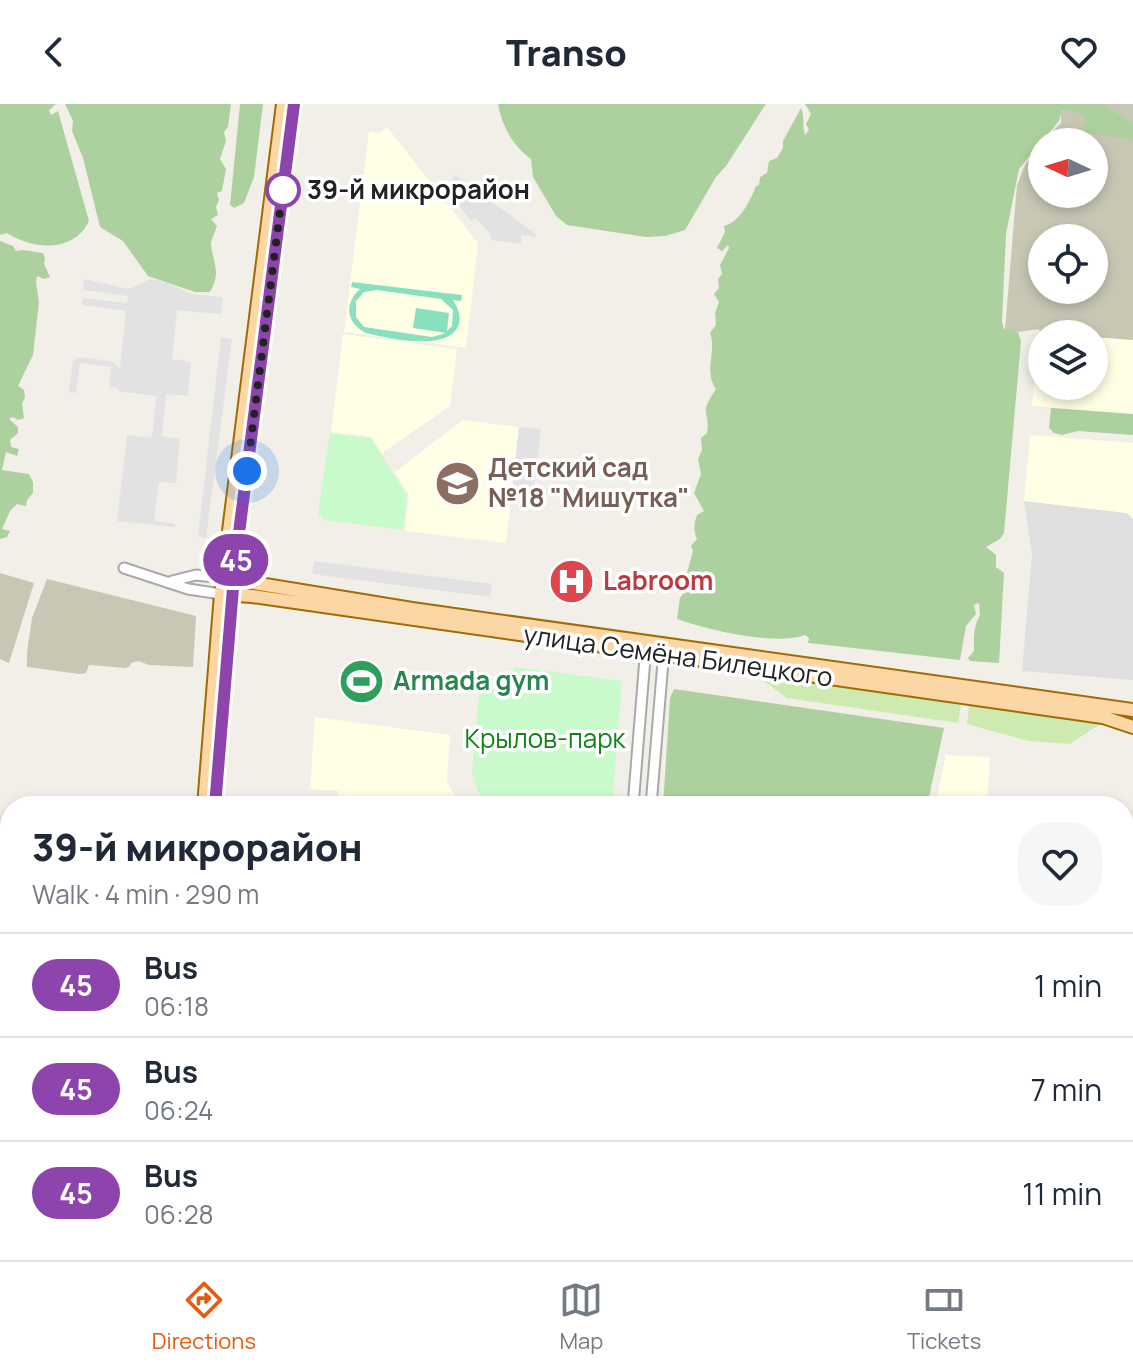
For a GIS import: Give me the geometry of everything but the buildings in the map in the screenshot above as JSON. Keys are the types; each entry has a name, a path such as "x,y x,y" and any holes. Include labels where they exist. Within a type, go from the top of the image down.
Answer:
{"main road":[{"path":"229,579 283,104"},
{"path":"205,796 227,594 294,104"},
{"name":"улица Семёна Билецкого","path":"229,579 412,609 629,638 646,646"},
{"path":"216,796 227,594"},
{"name":"улица Семёна Билецкого","path":"227,594 646,646 1088,715 1121,721 1133,727"},
{"name":"улица Семёна Билецкого","path":"664,649 1133,710"}],"street":[{"name":"улица Семёна Билецкого","path":"124,568 169,582 196,575 229,579"},
{"path":"169,582 210,594 227,594"},
{"path":"634,796 646,646"},
{"path":"652,796 664,649"}],"shaded area":[{"path":"1077,104 1133,104 1133,340 1108,338 1108,320 1028,320 1028,331 1005,330 1017,185 1028,161 1028,208 1108,208 1108,128 1056,128 1061,123 1061,112"},
{"path":"387,127 478,243 466,348 344,332 369,132 380,133"},
{"path":"455,175 536,234 535,237 521,235 521,244 491,240 491,235 476,218 471,221 451,196 455,192 448,186"},
{"path":"84,279 129,289 150,279 192,294 223,297 221,314 177,310 172,359 191,362 188,396 166,394 162,436 180,439 176,483 159,482 154,521 175,524 175,527 117,521 127,435 152,438 156,396 118,391 118,388 109,387 111,367 80,363 76,393 69,392 73,361 79,357 111,361 120,369 126,311 82,305 83,298 127,303 128,296 83,290"},
{"path":"343,334 457,349 450,406 382,453 371,437 331,432"},
{"path":"221,337 232,339 206,538 198,536"},
{"path":"1108,338 1133,340 1133,414 1032,406 1032,400 1108,400"},
{"name":"Детский сад №18 \"Мишутка\"","path":"463,420 519,427 506,543 405,531 409,495 395,472"},
{"path":"519,427 541,429 532,504 511,501"},
{"path":"1030,435 1133,443 1133,519 1127,513 1024,501"},
{"path":"1024,501 1127,513 1133,519 1133,680 1022,671 1032,554"},
{"path":"314,561 492,584 490,597 312,574"},
{"path":"0,573 34,583 9,663 0,659"},
{"path":"47,579 196,616 193,667 149,665 138,661 126,668 89,665 86,673 80,674 27,667 32,618"},
{"path":"315,717 450,735 447,782 455,796 338,796 338,791 310,789"},
{"path":"946,755 990,757 987,796 937,796"}],"green space":[{"path":"0,104 56,104 49,110 51,115 58,111 89,221 74,239 40,245 7,233 0,235"},
{"path":"65,104 231,104 220,159 226,169 222,191 217,193 218,215 211,219 217,226 211,243 216,273 210,292 195,292 148,276 123,241 100,227 83,158 72,131 73,121"},
{"path":"240,104 263,104 254,177 244,203 234,208 230,205"},
{"path":"498,104 766,104 716,177 685,230 646,237 567,225 556,216 533,177 531,159 518,148 509,134"},
{"path":"805,104 1101,104 1133,123 1133,140 1108,136 1108,128 1084,128 1085,118 1068,110 1062,111 1053,128 1028,128 1028,158 1019,169 1006,234 1002,322 1004,329 1018,332 1021,341 1004,533 986,547 996,555 996,567 1004,573 999,663 970,661 968,658 974,651 979,603 974,605 976,614 966,626 960,660 808,643 809,638 805,635 759,638 677,619 680,598 689,585 685,580 693,551 691,546 697,539 695,521 697,515 704,511 694,493 701,474 698,459 702,450 701,438 707,433 708,426 706,409 716,389 710,368 710,333 716,325 715,313 719,302 714,294 719,288 718,279 722,274 720,265 729,248 728,245 722,251 717,248 725,232 724,226 744,210 759,185 760,177 767,173 769,161 777,158 783,148 783,141 801,108 805,135 809,130 806,124 811,114"},
{"path":"0,241 13,246 16,251 43,253 50,277 44,279 37,276 39,302 33,355 18,386 24,390 24,418 9,419 18,427 18,433 10,440 11,447 19,449 17,456 6,452 2,470 29,474 33,493 26,506 17,504 10,511 2,529 10,531 7,537 0,539"},
{"path":"352,282 462,295 461,301 453,300 459,312 459,324 453,333 431,341 403,340 366,333 351,318 351,300 360,289 351,287","holes":["377,290 441,299 453,310 452,326 447,331 449,313 416,308 413,328 446,333 432,337 364,327 356,317 356,301 364,292"]},
{"path":"1051,408 1133,414 1133,435 1078,431 1062,435 1054,433 1049,428"},
{"path":"330,433 371,438 407,496 403,530 324,520 318,513"},
{"name":"Крылов-парк","path":"515,667 622,681 613,796 481,796 472,772 479,695 488,690 498,690"},
{"path":"779,677 957,702 961,706 958,723 787,698 760,678"},
{"path":"674,689 944,728 929,796 664,796 670,698"},
{"path":"973,704 1100,724 1070,744 1028,741 967,724 969,706"}],"bus line":[{"name":"45","path":"216,796 235,564 294,104"}],"place":[{"name":"39-й микрорайон","path":"283,190"},
{"name":"Детский сад №18 \"Мишутка\"","path":"457,483"},
{"name":"Labroom","path":"572,581"},
{"name":"Armada gym","path":"362,681"}],"route":[{"path":"247,471 284,180 283,190"}]}
